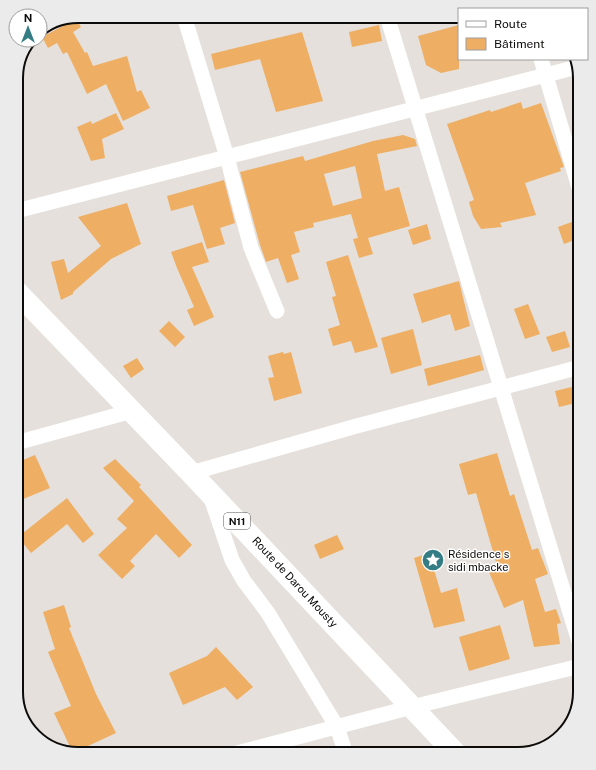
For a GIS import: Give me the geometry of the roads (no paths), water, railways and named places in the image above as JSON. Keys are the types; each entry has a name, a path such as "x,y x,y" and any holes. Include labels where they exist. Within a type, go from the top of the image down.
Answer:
{"main road":[{"name":"Route de Darou Mousty","path":"23,298 191,473 449,747"}],"street":[{"path":"186,23 227,157 251,248 277,312"},
{"path":"389,23 573,621"},
{"path":"541,60 573,167"},
{"path":"23,209 572,68"},
{"path":"191,473 573,368"},
{"path":"23,441 132,411"},
{"path":"209,492 232,560 244,581 268,613 337,727 344,747"},
{"path":"260,747 412,707 573,668"}],"place":[{"name":"Résidence s sidi mbacke","path":"433,560"}]}
